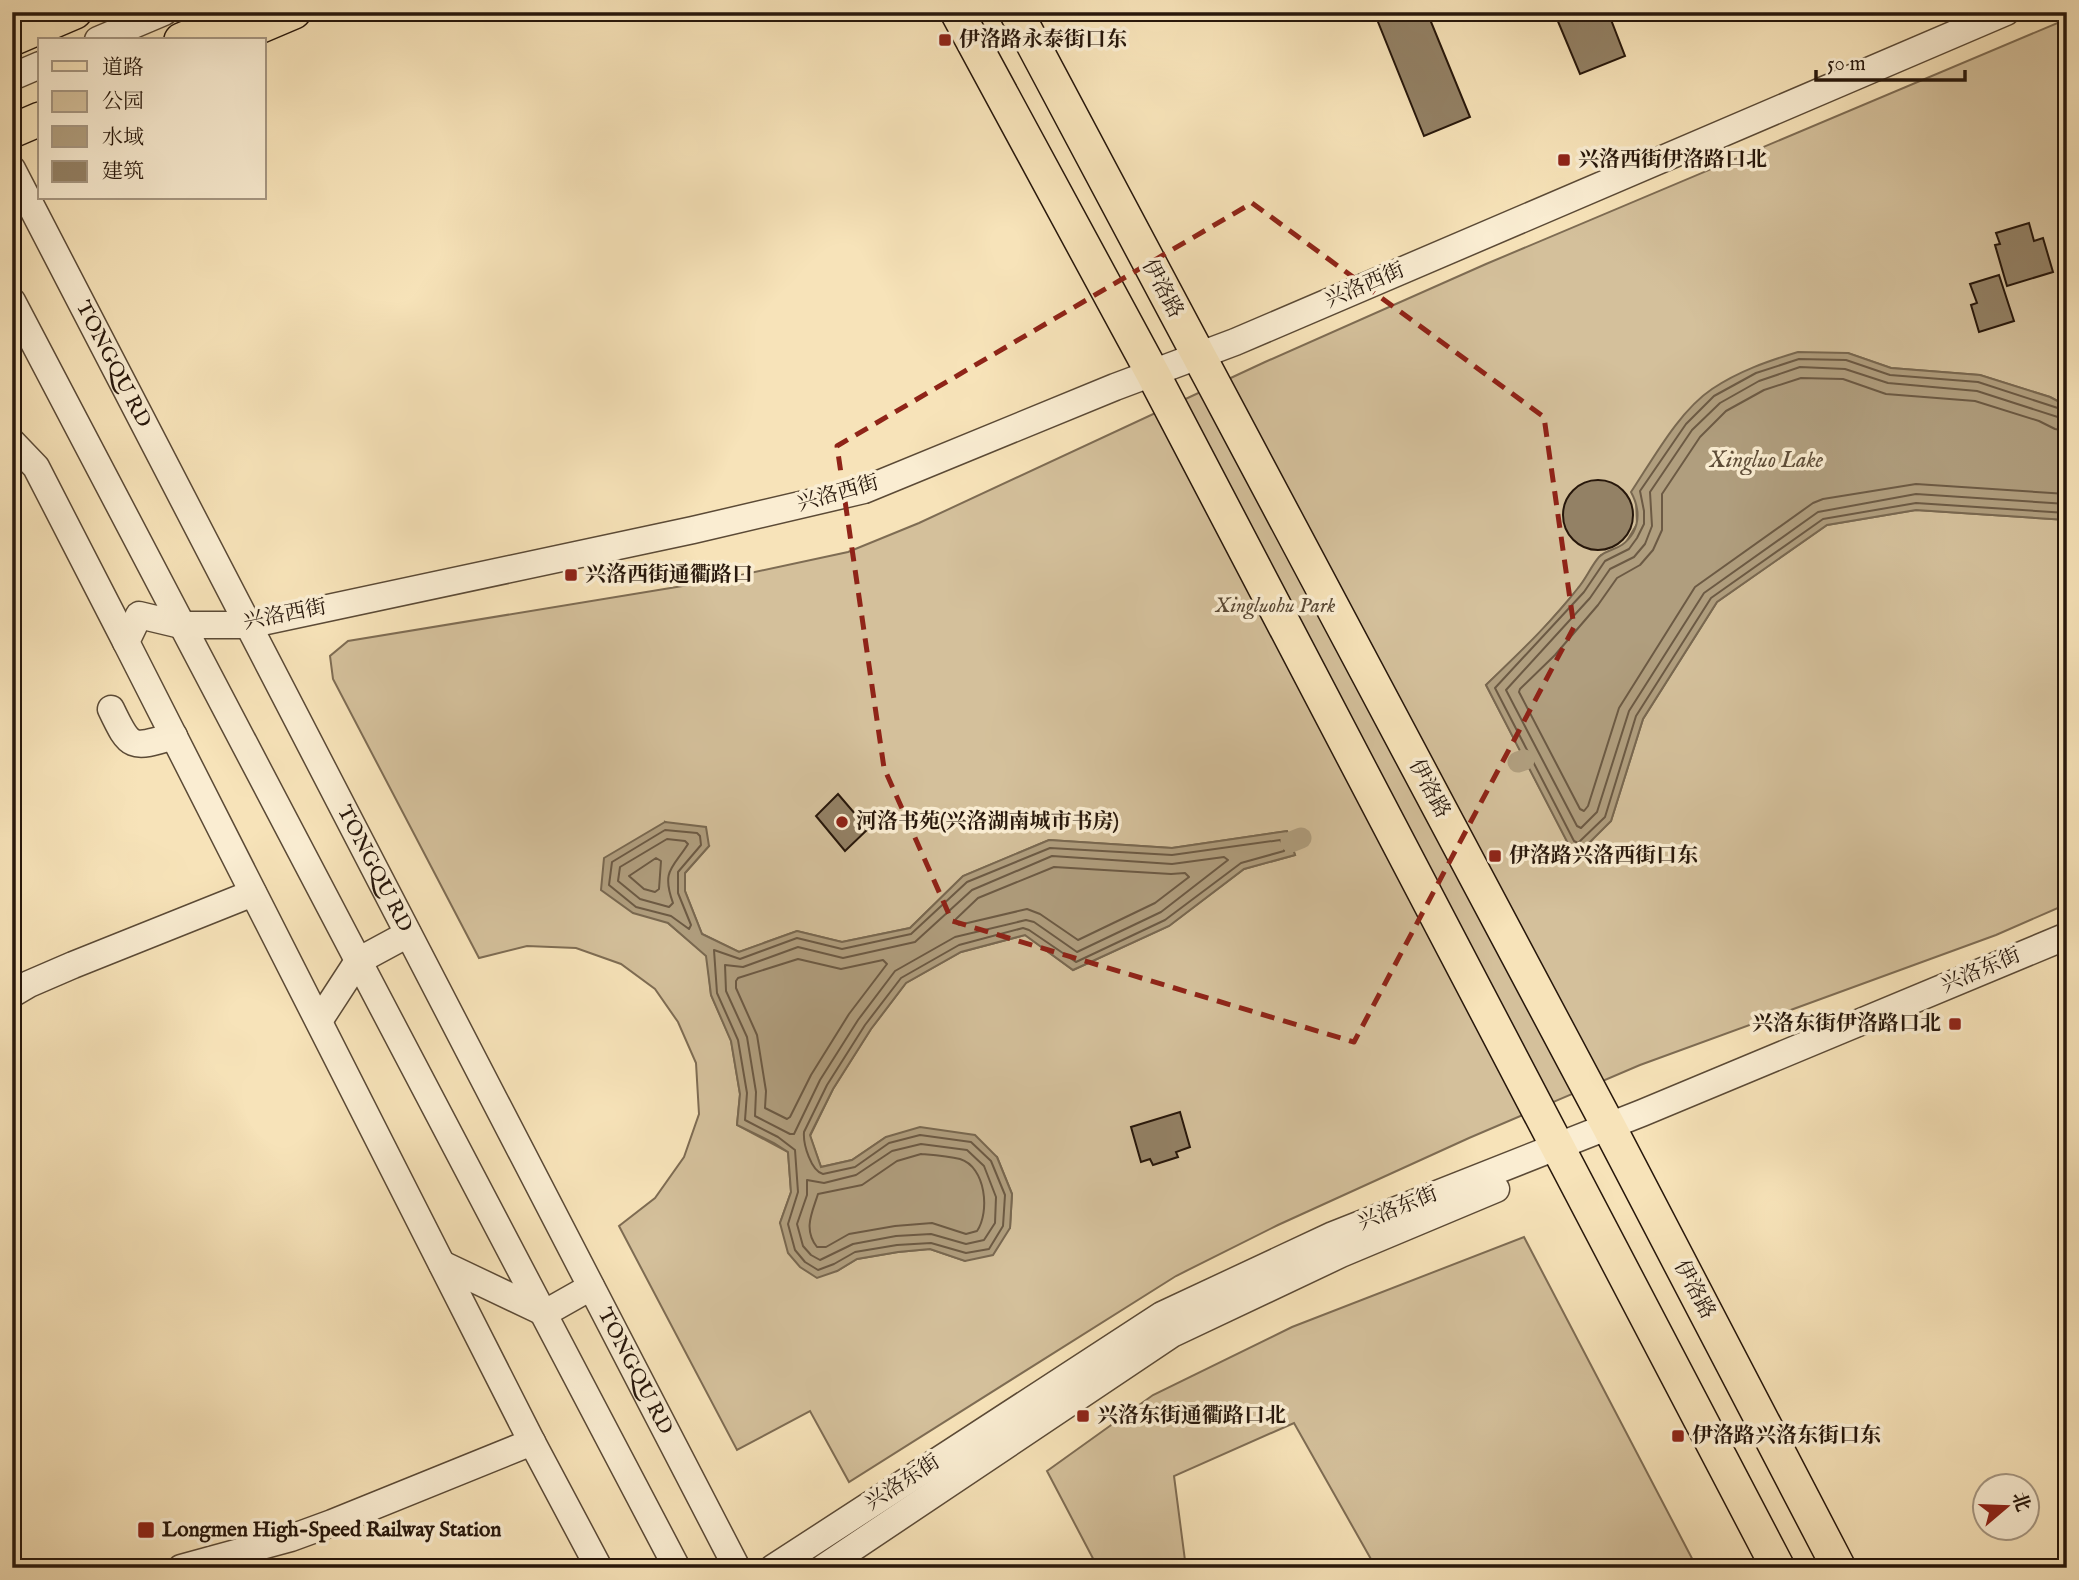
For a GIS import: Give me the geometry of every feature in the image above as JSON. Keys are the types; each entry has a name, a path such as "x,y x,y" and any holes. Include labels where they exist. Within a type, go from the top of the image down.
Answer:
{"main road":[{"path":"12,40 75,12"},
{"path":"186,38 247,12"},
{"path":"233,38 294,12"},
{"path":"957,12 1149,367 1778,1568"},
{"name":"伊洛路","path":"1016,12 1612,1133 1839,1568"},
{"path":"12,111 38,100"},
{"path":"12,131 38,120"}],"street":[{"path":"104,38 164,12"},
{"name":"兴洛西街","path":"1195,350 1965,12"},
{"name":"兴洛西街","path":"126,642 139,615 181,625 244,617 859,474 1195,350 2006,12"},
{"path":"12,77 38,66"},
{"name":"TONGQU RD","path":"12,169 737,1568"},
{"path":"12,301 677,1568"},
{"path":"12,442 36,467 532,1442 590,1564"},
{"path":"111,709 124,738 136,744 151,743 174,736"},
{"path":"12,994 73,965 253,892"},
{"path":"319,1021 358,961 408,934"},
{"name":"兴洛东街","path":"1612,1133 2067,936"},
{"name":"兴洛东街","path":"773,1568 1162,1315 1333,1235 1562,1153 2067,952"},
{"name":"兴洛东街","path":"823,1568 1172,1334 1562,1153"},
{"path":"442,1264 545,1313"},
{"path":"545,1313 591,1287"},
{"path":"181,1568 291,1538 532,1442"}],"highlighted area":[{"path":"1252,203 1544,417 1574,627 1354,1042 952,921 884,768 837,446"}],"green space":[{"name":"Xingluohu Park","path":"2067,19 2067,406 2050,397 1980,375 1891,368 1848,353 1636,500 1637,524 1625,544 1601,555 1579,588 1536,637 1486,685 1575,856 1611,821 1643,719 1717,602 1827,525 1916,510 2067,520 2067,904 1996,935 1640,1065 1469,1138 1278,1225 1176,1276 849,1482 810,1411 737,1450 619,1226 655,1198 684,1157 699,1114 696,1063 678,1022 655,989 621,964 576,948 527,946 479,958 333,679 330,656 348,641 713,581 848,552 919,523 1265,362 1486,264","holes":["665,822 709,846 685,873 685,891 702,934 739,952 797,931 842,942 910,928 963,876 1049,840 1172,848 1287,831 1295,855 1244,869 1169,926 1073,970 1025,935 961,952 906,983 871,1029 833,1089 810,1136 821,1167 852,1160 886,1137 997,1157 1012,1194 1010,1228 965,1261 930,1249 857,1259 837,1271 780,1223 791,1192 788,1152 737,1125 740,1094 731,1040 711,995 707,956 668,923"]},
{"path":"1524,1237 1697,1568 1376,1568 1294,1423 1174,1476 1186,1568 1098,1568 1047,1471 1153,1395 1292,1327"}],"water":[{"name":"Xingluo Lake","path":"1798,352 1848,353 1891,368 1980,375 2050,397 2067,406 2067,520 1916,510 1827,525 1717,602 1643,719 1611,821 1575,857 1486,685 1557,614 1599,557 1629,539 1637,523 1631,492 1667,436 1700,398 1733,377"},
{"path":"665,822 706,827 709,846 685,873 685,891 702,934 739,952 797,931 842,942 910,928 963,876 1049,840 1172,848 1287,831 1295,855 1244,869 1169,926 1073,970 1025,935 961,952 906,983 871,1029 833,1089 810,1135 821,1167 852,1160 886,1137 920,1127 975,1135 997,1157 1012,1194 1010,1228 993,1255 965,1261 930,1249 898,1252 857,1259 837,1271 817,1278 800,1267 788,1253 780,1223 791,1192 788,1152 737,1125 740,1094 731,1041 711,995 706,956 668,923 633,913 601,890 604,858"}],"building":[{"path":"1374,12 1427,12 1470,117 1424,136"},
{"path":"1554,12 1608,12 1625,56 1580,74"},
{"path":"2029,223 2034,241 2043,238 2053,272 2007,286 1995,245 2000,244 1996,233"},
{"path":"1999,275 2014,321 1979,332 1971,305 1977,303 1970,284"},
{"path":"1605,480 1618,486 1627,495 1631,501 1631,529 1623,540 1612,548 1591,550 1573,540 1565,529 1563,508 1573,490 1584,482"},
{"name":"河洛书苑(兴洛湖南城市书房)","path":"838,794 868,829 845,851 816,816"},
{"path":"1180,1112 1190,1147 1176,1152 1178,1157 1153,1165 1150,1159 1141,1162 1131,1127"}],"waterway":[{"path":"1518,762 1524,760"},
{"path":"1291,842 1301,838"}],"place":[{"name":"伊洛路永泰街口东","path":"945,40"},
{"name":"兴洛西街伊洛路口北","path":"1564,160"},
{"name":"兴洛西街通衢路口","path":"571,575"},
{"name":"河洛书苑(兴洛湖南城市书房)","path":"842,822"},
{"name":"伊洛路兴洛西街口东","path":"1495,856"},
{"name":"兴洛东街伊洛路口北","path":"1955,1024"},
{"name":"兴洛东街通衢路口北","path":"1083,1416"},
{"name":"伊洛路兴洛东街口东","path":"1678,1436"},
{"name":"Longmen High-Speed Railway Station","path":"146,1530"}]}
